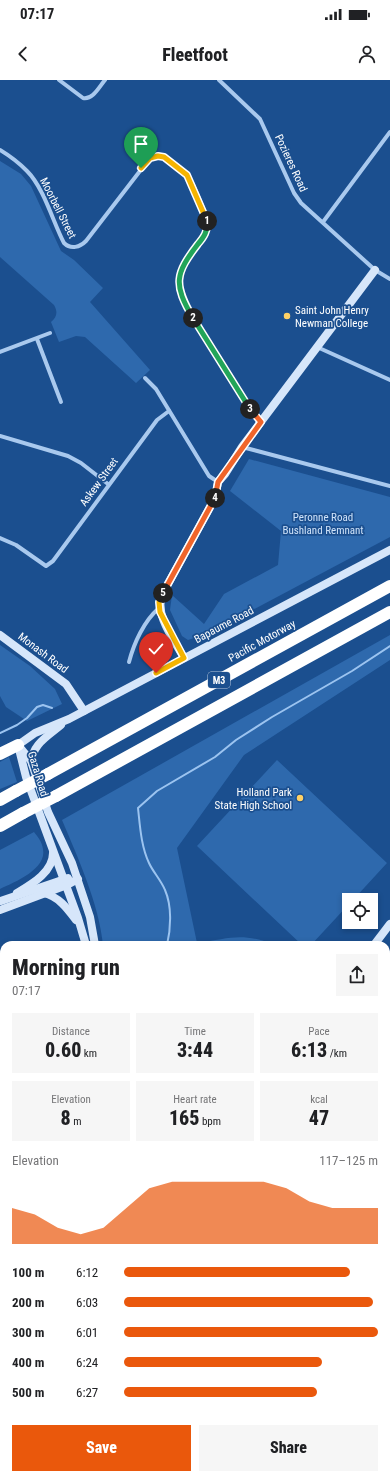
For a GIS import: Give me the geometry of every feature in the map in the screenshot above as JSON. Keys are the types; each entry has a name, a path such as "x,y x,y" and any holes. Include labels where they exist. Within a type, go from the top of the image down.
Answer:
{"highway":[{"name":"Pacific Motorway","path":"0,800 390,586"},
{"name":"M3","path":"0,826 390,612"},
{"path":"0,754 18,745"}],"main road":[{"path":"184,658 162,617 159,608 159,600 215,498 218,482 316,346 375,270"},
{"name":"Bapaume Road","path":"18,745 35,733 69,719 390,550"},
{"name":"Monash Road","path":"0,635 66,684 84,711"},
{"name":"Bapaume Road","path":"32,764 34,753 38,745 69,719"},
{"name":"Gaza Road","path":"18,745 29,757 48,812 69,854 90,917 94,941"},
{"name":"Gaza Road","path":"18,745 26,777 82,929 85,941"},
{"path":"0,901 22,890 48,869 53,860 52,848"},
{"path":"0,901 78,878"},
{"path":"0,910 44,893 65,882"},
{"path":"44,893 54,897 65,906 82,929"},
{"path":"377,941 390,924"}],"street":[{"path":"59,80 87,99 91,98 105,80"},
{"name":"Pozieres Road","path":"219,80 260,120 294,193 302,203 375,270 390,279"},
{"path":"323,222 390,132"},
{"name":"Moorbell Street","path":"0,150 28,171 36,182 64,243 71,247 79,246 86,241 150,158 154,156 164,157 187,175 206,216 208,227 204,236 182,267 180,293 187,308 251,411 261,422"},
{"path":"0,352 50,334"},
{"path":"37,338 61,402"},
{"path":"316,346 390,380"},
{"path":"145,378 156,389 209,476 218,482"},
{"name":"Askew Street","path":"0,538 16,545 46,566 53,561 108,484 157,420 169,411"},
{"path":"0,436 68,456 81,463 108,484"},
{"path":"242,447 390,486"},
{"path":"129,662 134,646 151,616 159,608"}],"green space":[{"path":"0,161 21,174 31,186 61,251 74,260 103,288 90,302 150,370 136,383 85,337 76,336 59,342 51,322 55,318 56,314 54,305 0,257"},
{"name":"Peronne Road Bushland Remnant","path":"249,459 390,497 390,537 209,633 188,640 182,636 170,610 172,595 204,624 224,594 278,565 281,531 230,491"},
{"path":"390,635 390,660 244,755 177,848 197,941 102,941 101,929 92,897 81,865 62,820"},
{"path":"0,645 30,666 55,689 62,704 27,721 6,707 0,696"},
{"path":"9,757 17,782 0,789 0,762"},
{"path":"277,760 387,863 359,893 342,893 342,912 315,941 298,941 197,846"},
{"path":"34,832 41,842 43,849 43,856 40,863 29,874 0,889 0,850"},
{"path":"236,937 254,938 264,941 209,941"}],"waterway":[{"path":"168,941 170,924 169,903 163,886 151,866 144,850 138,808 157,791 215,757 236,740 272,717 352,671 390,646"},
{"path":"0,733 17,725 27,718 37,707 43,705 52,708"}],"place":[{"name":"Saint John Henry Newman College","path":"287,316"},
{"name":"Holland Park State High School","path":"300,798"}],"route":[{"path":"141,168 147,160 154,156 164,157 187,175 191,182 206,216 208,227 207,232 182,267 180,293 187,308 251,411 261,422 218,482 215,498 160,598 159,608 162,617 184,658 156,673"}]}
